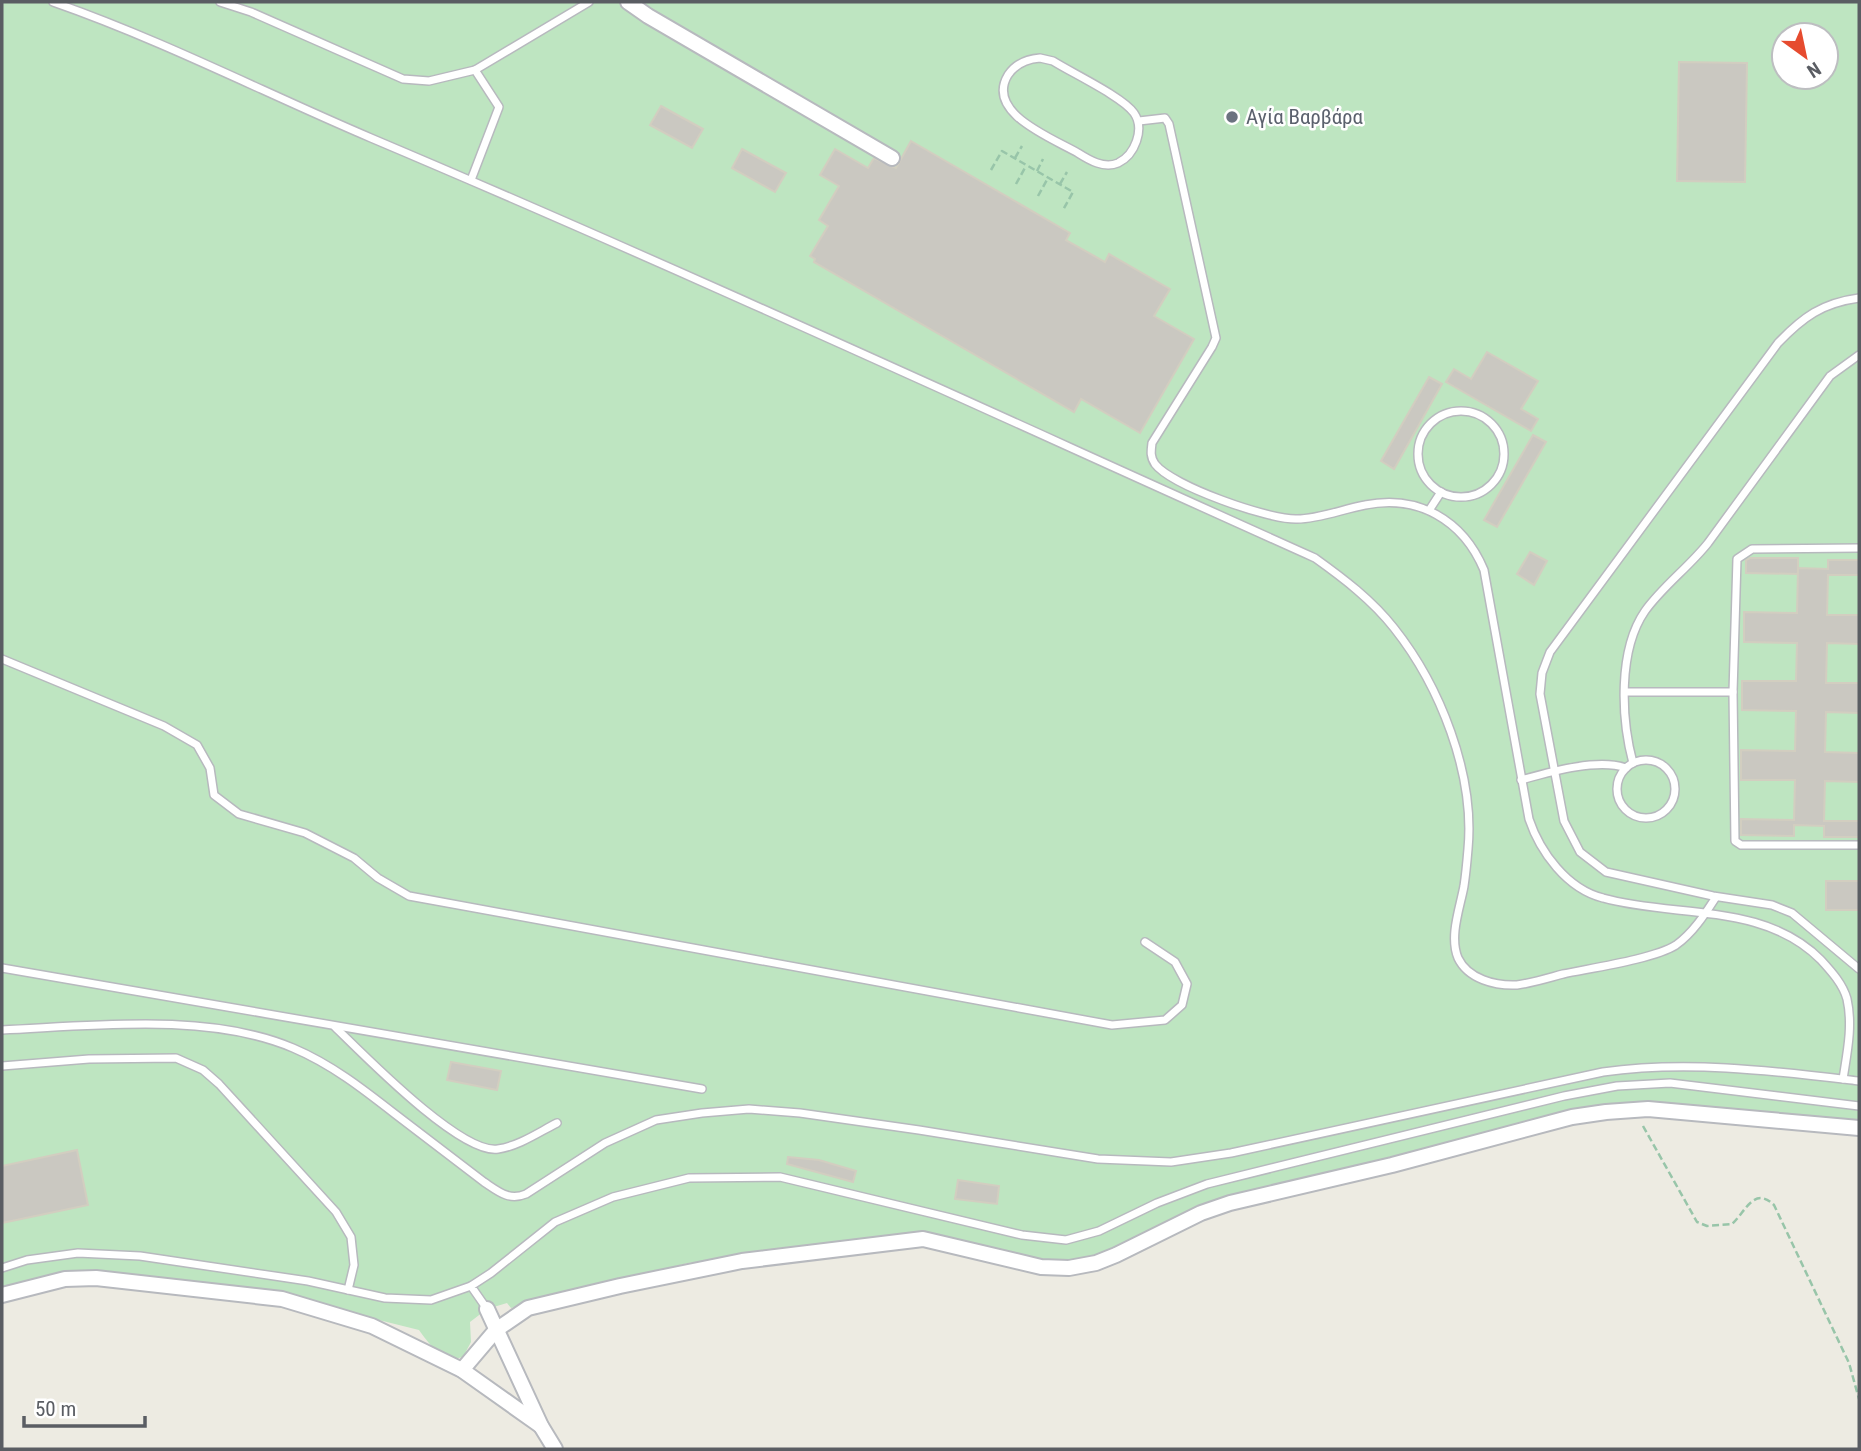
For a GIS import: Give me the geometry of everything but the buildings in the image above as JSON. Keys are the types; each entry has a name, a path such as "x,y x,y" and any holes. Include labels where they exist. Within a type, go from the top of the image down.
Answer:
{"street":[{"path":"628,2 892,158"},
{"path":"461,1370 496,1330 528,1308 620,1286 742,1261 895,1241 923,1240 1041,1267 1069,1268 1096,1263 1201,1213 1230,1203 1392,1165 1572,1117 1648,1109 1859,1128"},
{"path":"2,1295 65,1279 96,1278 282,1299 372,1326 461,1370 541,1426"},
{"path":"487,1309 541,1426 555,1449"}],"lane":[{"path":"53,2 120,26 471,180 1315,558 1344,579 1394,628 1434,692 1451,733 1467,802 1469,838 1465,882 1454,939 1458,957 1470,974 1486,981 1516,985 1642,957 1675,946 1706,913 1716,897"},
{"path":"220,2 251,12 404,79 429,82 475,70 589,2"},
{"path":"1028,59 1053,61 1128,106 1139,121 1135,146 1129,154 1117,163 1094,162 1016,117 1009,109 1004,89 1008,76 1017,65 1028,59"},
{"path":"471,180 499,107 475,70"},
{"path":"1139,121 1159,117 1165,118 1170,124 1216,338 1152,443 1154,463 1164,472 1197,489 1262,514 1284,519 1299,520 1388,502 1430,509 1457,528 1479,556 1484,570 1496,624 1521,780 1535,836 1555,866 1565,876 1600,898 1706,913 1774,928 1811,950 1827,966 1847,997 1850,1037 1843,1079"},
{"path":"1859,298 1816,310 1798,322 1778,343 1550,652 1542,673 1539,694 1564,821 1580,852 1606,872 1716,897 1772,905 1791,914 1859,969"},
{"path":"1521,780 1554,771 1613,763 1630,765 1641,760 1658,762 1671,772 1674,779 1675,796 1666,810 1651,818 1643,818 1628,812 1618,799 1618,782 1630,765 1626,692 1628,648 1636,625 1647,608 1708,543 1829,376 1859,355"},
{"path":"1462,411 1482,416 1490,422 1501,439 1504,449 1501,469 1489,486 1471,495 1441,492 1421,469 1421,438 1433,422 1442,416 1462,411"},
{"path":"1430,509 1441,492"},
{"path":"1859,548 1752,549 1737,559 1733,692 1735,841 1741,845 1859,845"},
{"path":"2,659 164,726 197,745 209,768 214,795 239,814 305,832 354,858 378,878 409,896 1112,1025 1165,1020 1182,1005 1187,984 1175,962 1145,942"},
{"path":"1626,692 1733,692"},
{"path":"2,968 702,1089"},
{"path":"2,1030 145,1025 238,1031 265,1037 338,1071 484,1182 516,1198 605,1143 634,1129 656,1120 702,1112 748,1109 800,1113 1098,1159 1171,1162 1231,1153 1484,1097 1635,1068 1688,1065 1859,1081"},
{"path":"335,1027 429,1114 480,1147 496,1150 524,1140 557,1123"},
{"path":"2,1066 89,1059 176,1058 203,1070 219,1084 336,1212 351,1237 354,1265 348,1290"},
{"path":"2,1268 27,1260 78,1253 140,1256 308,1281 384,1298 431,1300 471,1286 555,1222 613,1197 689,1178 780,1177 1022,1235 1066,1240 1100,1231 1157,1203 1207,1184 1564,1096 1617,1086 1670,1083 1859,1106"},
{"path":"471,1286 487,1309"}],"path":[{"path":"1014,158 1022,146"},
{"path":"991,170 1002,151 1073,192 1063,210"},
{"path":"1037,171 1043,159"},
{"path":"1016,184 1027,165"},
{"path":"1060,184 1067,172"},
{"path":"1038,196 1048,177"},
{"path":"1635,1110 1697,1222 1707,1226 1732,1224 1750,1202 1759,1197 1766,1198 1774,1205 1849,1363 1859,1399"}],"green space":[{"path":"2,2 1859,2 1859,1120 1657,1102 1613,1105 1386,1160 1135,1240 1095,1257 1055,1261 1025,1258 917,1232 688,1263 511,1308 507,1303 487,1309 470,1322 471,1342 463,1357 456,1358 437,1351 419,1330 276,1297 115,1272 79,1271 45,1277 2,1290"}],"place":[{"name":"Αγία Βαρβάρα","path":"1232,117"}]}
